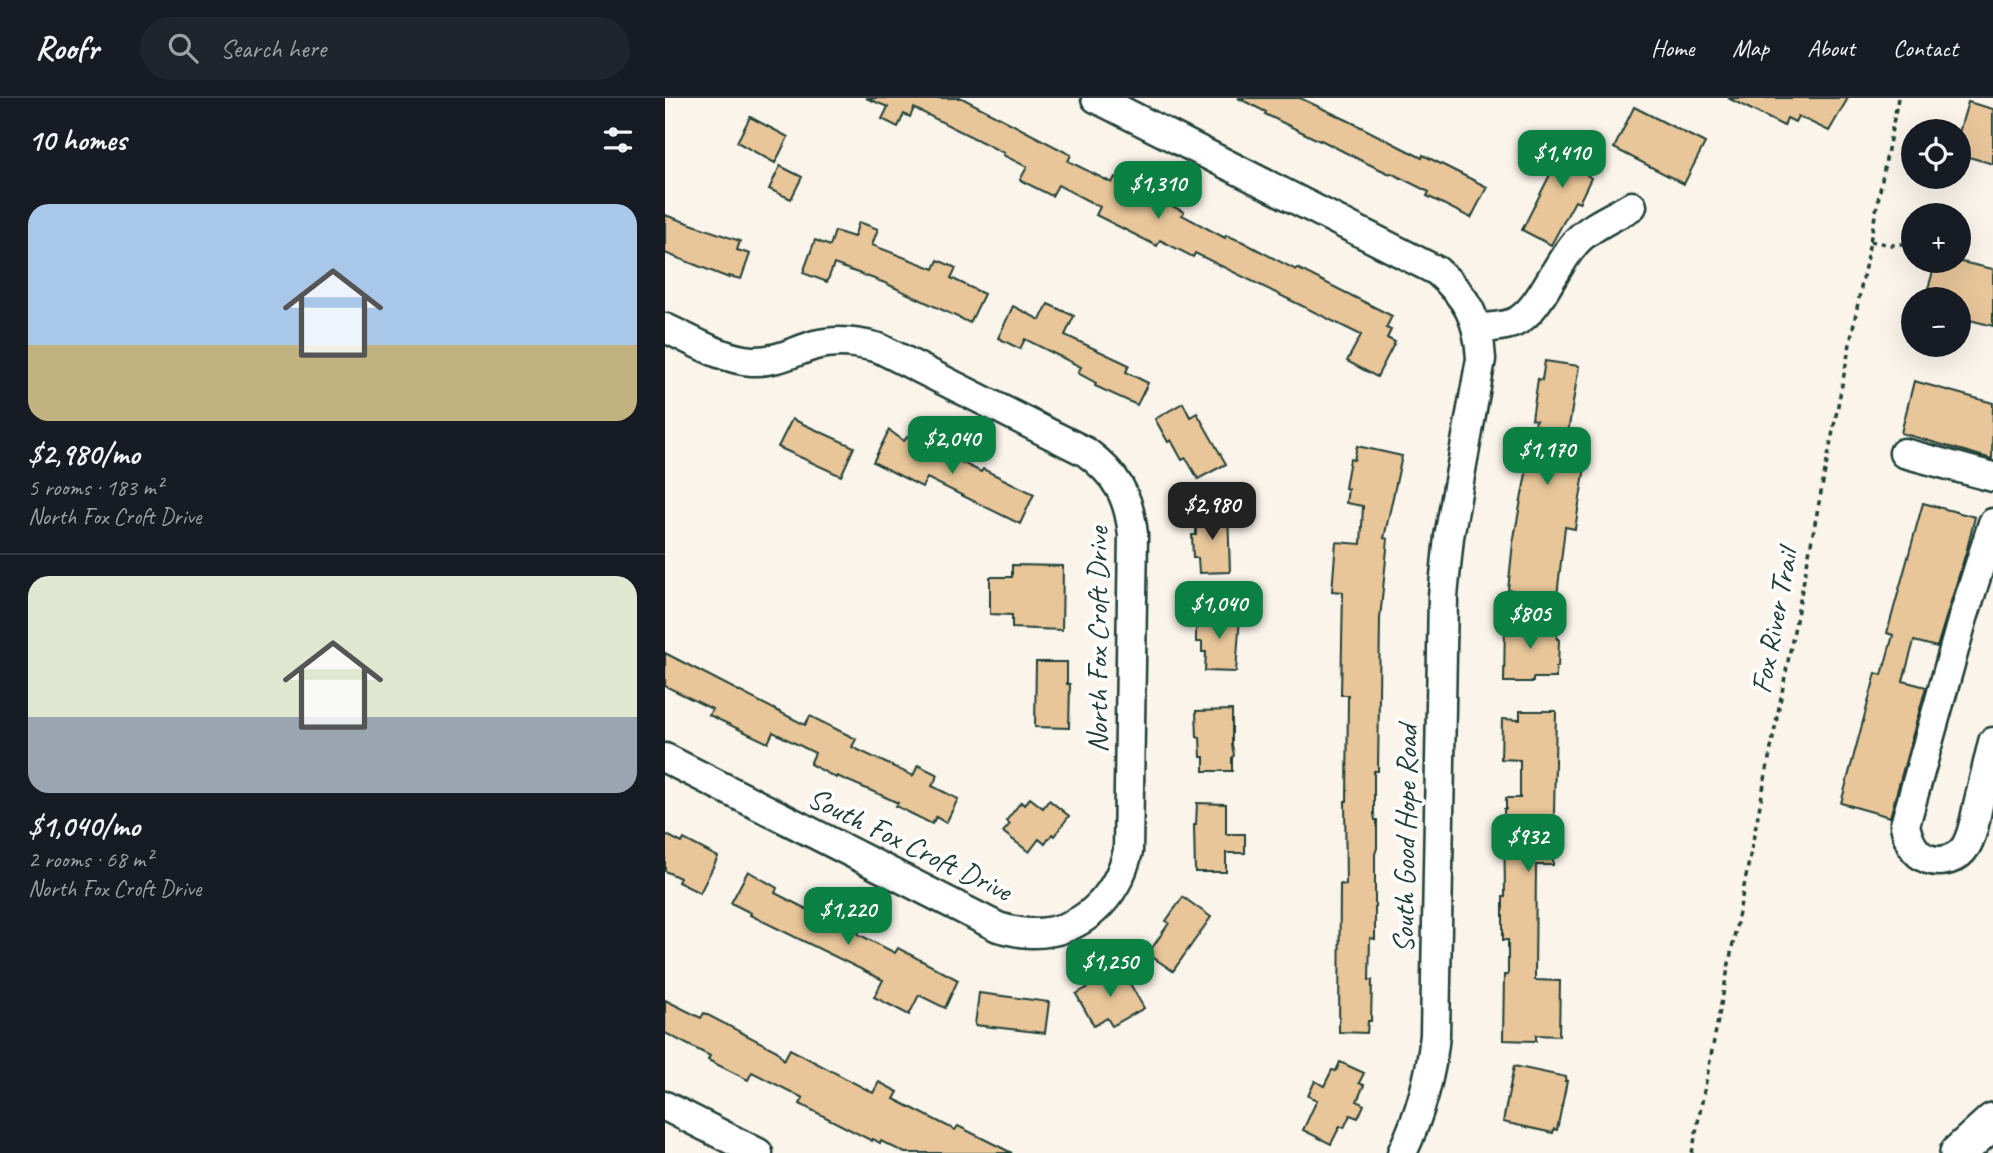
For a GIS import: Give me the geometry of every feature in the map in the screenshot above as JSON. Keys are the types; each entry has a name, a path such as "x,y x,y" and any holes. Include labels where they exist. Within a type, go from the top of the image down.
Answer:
{"main road":[{"path":"1958,1153 1993,1121"},
{"path":"1985,1153 1993,1147"}],"street":[{"path":"1096,98 1437,271 1454,285 1467,303 1478,329 1514,323 1528,314 1578,240 1632,206"},
{"name":"North Fox Croft Drive","path":"665,328 730,357 751,361 788,356 816,345 839,341 859,342 879,348 1086,452 1113,475 1131,514 1133,535 1130,797"},
{"name":"South Good Hope Road","path":"1402,1153 1426,1090 1436,1035 1443,596 1451,522 1481,359 1478,329"},
{"path":"1904,453 1993,477"},
{"path":"1993,523 1962,621 1905,825 1915,850 1927,859 1943,862 1954,858 1965,848 1972,833 1993,742"},
{"name":"South Fox Croft Drive","path":"665,758 998,927 1018,932 1033,933 1072,925 1108,897 1125,866 1130,797"},
{"path":"665,1106 758,1153"}],"path":[{"name":"Fox River Trail","path":"1692,1153 1898,98"},
{"path":"1870,241 1901,244"}],"building":[{"path":"866,98 962,98 1071,155 1068,161 1112,183 1115,177 1184,212 1182,215 1225,238 1226,235 1243,242 1392,316 1386,328 1391,330 1387,338 1395,342 1377,377 1347,361 1361,335 1195,253 1193,257 1160,240 1157,246 1096,215 1100,207 1058,185 1052,196 1020,180 1027,167 914,108 910,117 904,114 898,127 882,119 888,107"},
{"path":"1238,98 1300,98 1487,187 1471,218 1427,196 1429,192 1265,114 1266,112"},
{"path":"1728,98 1848,98 1829,131 1798,116 1795,122 1787,118 1784,126"},
{"path":"1968,102 1993,109 1993,164 1971,158 1971,119 1963,119"},
{"path":"1634,107 1705,143 1684,184 1614,148"},
{"path":"750,117 788,137 775,163 737,142"},
{"path":"1570,135 1600,150 1587,175 1591,178 1579,203 1575,201 1551,245 1522,230"},
{"path":"780,166 802,177 791,199 769,189"},
{"path":"665,215 740,241 737,250 750,254 741,279 729,278 665,253"},
{"path":"859,222 878,229 872,245 934,269 938,260 956,268 951,278 984,294 970,323 885,283 834,264 827,282 803,273 815,240 830,246 835,231 854,237"},
{"path":"1971,264 1993,269 1993,326 1971,320 1971,287 1928,287 1933,273 1971,273"},
{"path":"1048,304 1074,316 1065,335 1129,365 1126,372 1148,383 1137,405 1095,386 1096,383 1078,373 1081,367 1025,339 1020,349 998,338 1013,306 1040,320"},
{"path":"1545,361 1579,366 1563,463 1585,467 1575,529 1565,527 1557,596 1508,590 1513,543 1536,420 1532,419 1538,379 1542,380"},
{"path":"1914,381 1993,403 1992,459 1901,433"},
{"path":"1183,403 1190,417 1197,413 1226,464 1198,479 1186,458 1182,460 1171,440 1168,442 1155,419"},
{"path":"792,419 854,447 841,476 778,447"},
{"path":"889,430 904,441 907,437 915,441 917,438 942,449 941,452 981,472 983,469 1034,494 1020,524 927,478 922,487 873,462"},
{"path":"1357,446 1402,456 1384,538 1388,539 1380,619 1378,771 1374,771 1374,814 1377,820 1375,939 1370,938 1371,1021 1368,1021 1367,1033 1339,1032 1340,884 1346,885 1348,695 1341,695 1343,592 1332,591 1336,542 1361,544 1363,506 1346,503 1348,489 1345,488 1350,459 1354,460"},
{"path":"1923,503 1975,517 1937,647 1914,641 1903,681 1926,687 1890,817 1841,803 1876,673 1882,675 1893,635 1887,633"},
{"path":"1228,511 1230,572 1199,573 1198,558 1193,558 1192,535 1196,535 1196,512"},
{"path":"1012,565 1063,566 1062,630 1012,628 1012,615 990,614 990,577 1012,577"},
{"path":"1196,615 1240,616 1236,672 1205,671 1206,652 1202,652 1202,642 1196,642"},
{"path":"1505,622 1554,622 1559,639 1556,678 1533,678 1533,682 1504,682"},
{"path":"665,653 805,725 810,716 856,739 852,747 913,776 918,765 938,775 932,786 958,799 946,823 936,817 932,824 896,806 898,803 837,776 836,778 810,764 815,753 773,732 768,743 709,715 712,709 665,686"},
{"path":"1036,662 1067,662 1067,684 1070,684 1069,728 1035,727"},
{"path":"1232,710 1232,771 1204,771 1204,757 1201,757 1200,738 1197,737 1196,711"},
{"path":"1520,711 1556,711 1553,865 1536,865 1535,980 1560,981 1559,1036 1536,1035 1536,1041 1503,1040 1504,975 1508,975 1508,940 1503,940 1504,809 1506,798 1520,798 1520,760 1501,759 1502,719 1520,720"},
{"path":"1030,798 1043,808 1049,800 1069,816 1054,836 1052,834 1045,844 1039,839 1029,852 1003,832 1010,824 1006,821 1021,802 1024,805"},
{"path":"1197,803 1226,804 1226,834 1245,834 1245,853 1226,853 1226,872 1195,872 1194,825"},
{"path":"665,834 682,843 684,839 718,857 700,893 678,882 680,878 665,871"},
{"path":"748,871 777,888 775,893 818,915 821,908 860,929 858,934 895,953 898,948 958,980 945,1008 919,995 909,1015 874,997 883,980 750,915 751,913 731,903"},
{"path":"1183,897 1211,917 1173,971 1148,954"},
{"path":"1121,968 1144,1008 1112,1026 1107,1018 1094,1026 1076,994"},
{"path":"979,993 1049,1002 1045,1033 975,1025"},
{"path":"665,1000 701,1018 704,1013 777,1051 784,1060 790,1049 873,1093 879,1082 898,1092 894,1099 955,1130 958,1126 1012,1153 905,1153 881,1141 872,1141 800,1104 803,1098 752,1072 748,1080 708,1060 710,1056 665,1033"},
{"path":"1340,1062 1364,1073 1359,1083 1364,1085 1357,1101 1364,1105 1358,1118 1350,1115 1344,1128 1340,1126 1331,1144 1303,1130 1317,1100 1308,1096 1315,1081 1324,1086 1332,1070 1336,1071"},
{"path":"1514,1066 1566,1077 1557,1130 1554,1129 1553,1133 1503,1122"}]}
